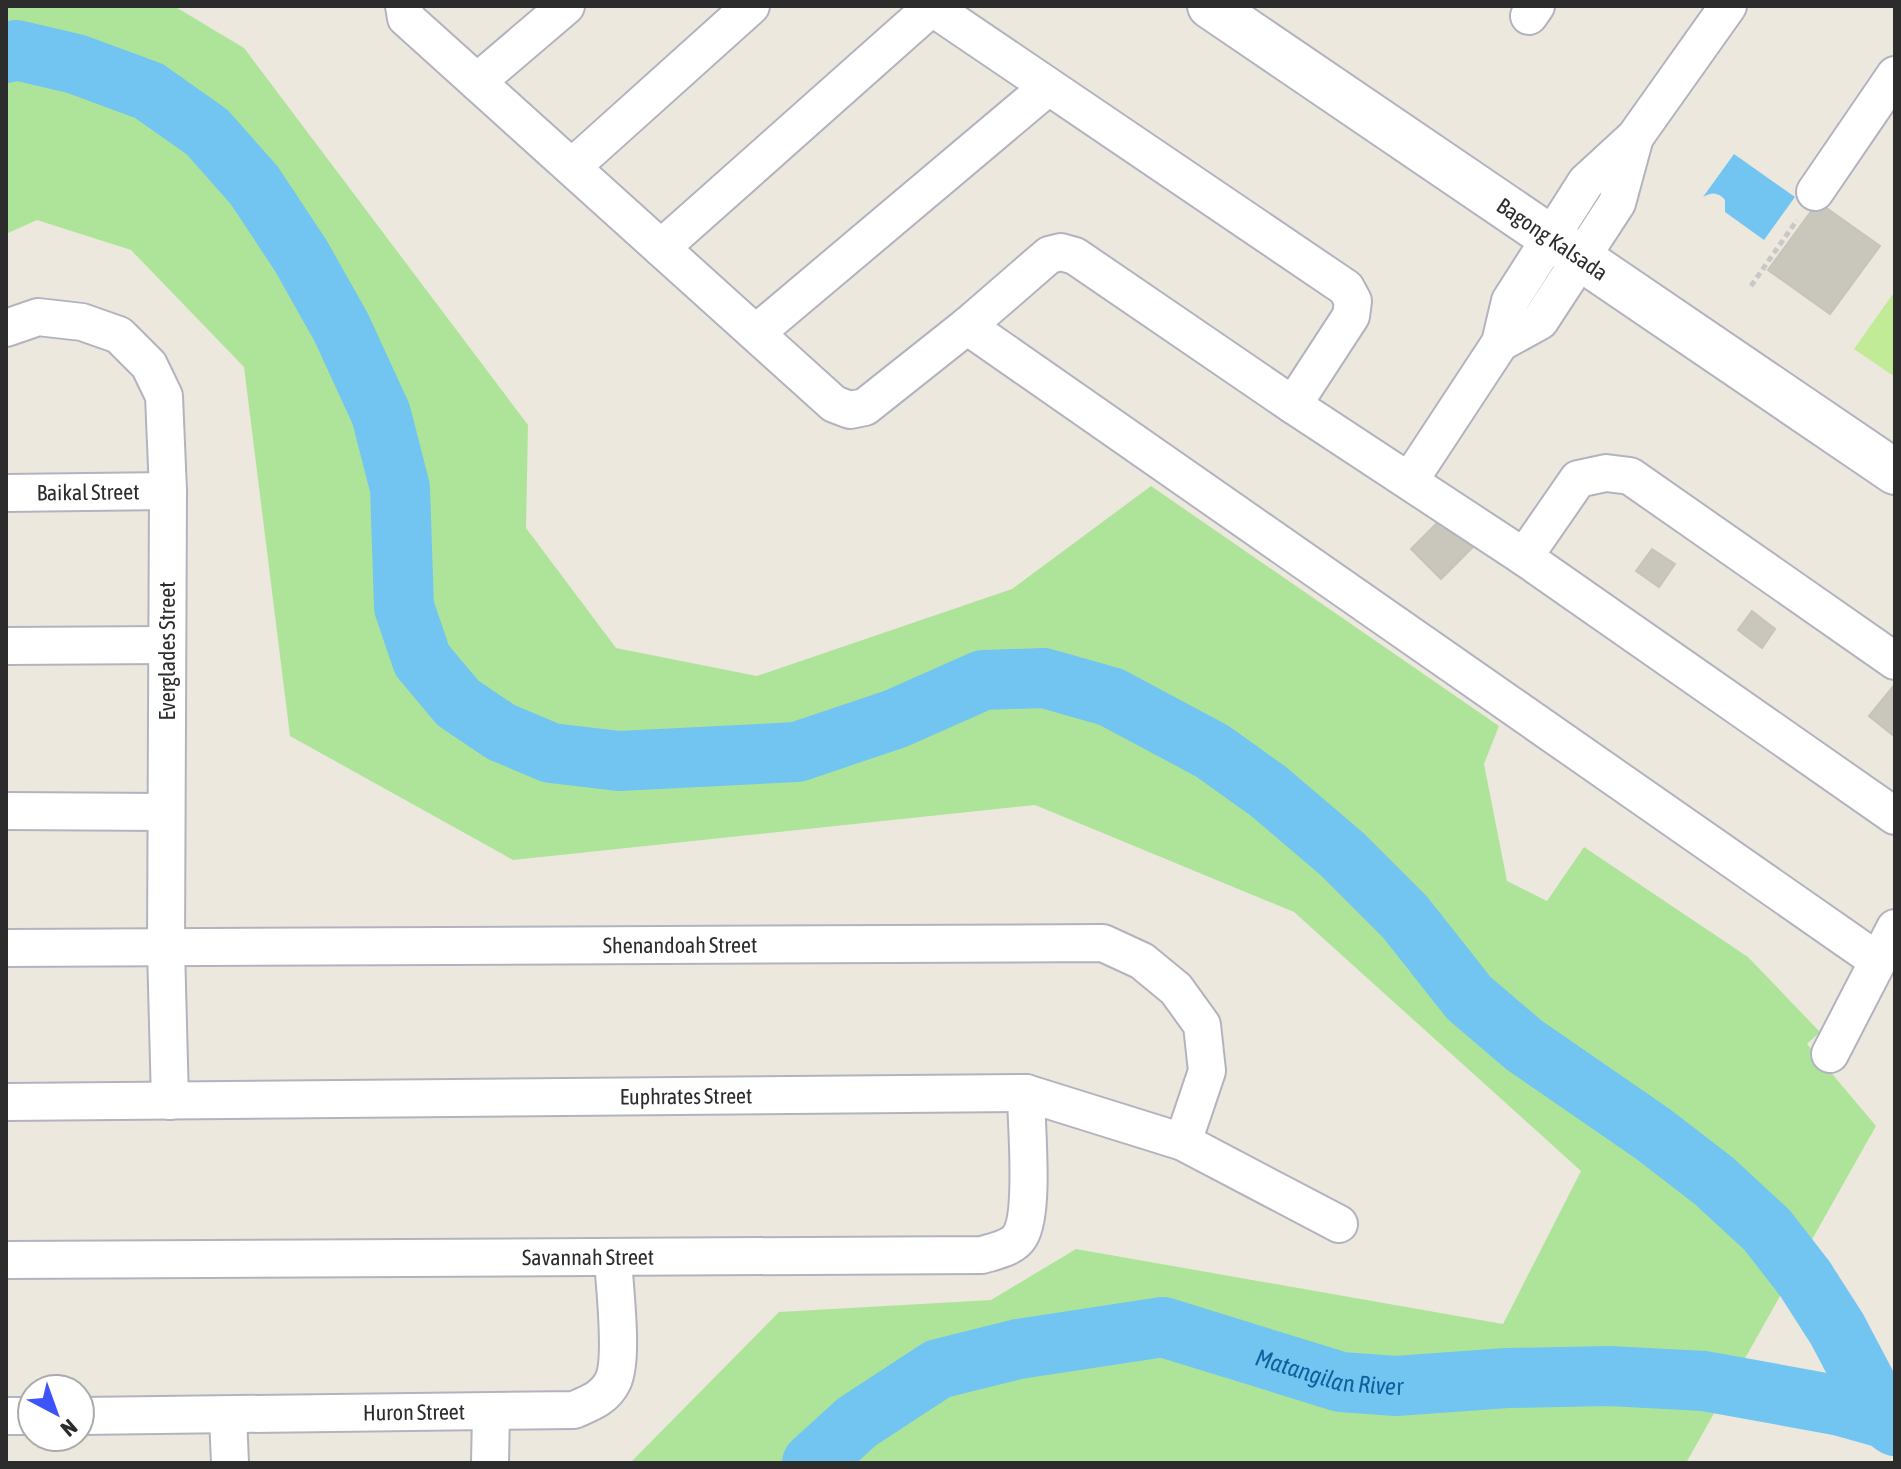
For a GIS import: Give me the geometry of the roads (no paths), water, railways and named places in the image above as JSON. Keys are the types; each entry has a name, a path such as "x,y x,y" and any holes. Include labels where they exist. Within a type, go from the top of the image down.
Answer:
{"street":[{"path":"404,6 406,18 834,404 850,410 865,407 967,326 1049,255 1061,252 1075,256 1524,557 1895,816"},
{"path":"477,82 566,6"},
{"path":"572,167 751,6"},
{"name":"Bagong Kalsada","path":"1210,6 1895,472"},
{"path":"1410,480 1500,343 1510,301 1566,248 1586,182 1635,137 1728,6"},
{"path":"661,248 931,7 1346,288 1353,301 1351,316 1293,405"},
{"path":"1815,192 1895,75"},
{"path":"756,333 1048,87"},
{"name":"Everglades Street","path":"6,328 38,317 82,322 119,335 149,365 164,396 168,491 166,948 170,1101"},
{"path":"967,326 1878,961"},
{"path":"1524,557 1578,479 1606,473 1630,476 1895,661"},
{"name":"Baikal Street","path":"6,493 168,491"},
{"path":"6,646 167,645"},
{"path":"6,811 166,812"},
{"path":"1830,1054 1895,928"},
{"name":"Shenandoah Street","path":"6,948 1103,943 1142,961 1176,989 1202,1025 1207,1071 1183,1142"},
{"name":"Euphrates Street","path":"6,1102 1026,1093 1183,1142 1339,1224"},
{"name":"Savannah Street","path":"6,1260 982,1255 1004,1249 1020,1236 1026,1216 1026,1093"},
{"name":"Huron Street","path":"96,1416 574,1410 598,1400 613,1380 617,1354 613,1257"},
{"path":"490,1463 491,1412"},
{"path":"228,1416 230,1463"}],"water":[{"path":"1734,154 1795,197 1764,240 1725,212 1725,200 1720,195 1703,197"}],"waterway":[{"path":"6,53 16,50 76,64 149,91 207,132 254,185 301,256 341,327 381,414 400,488 404,607 422,660 458,703 501,732 551,753 619,761 797,752 895,719 983,680 1044,678 1111,697 1212,751 1268,791 1342,854 1405,917 1469,998 1524,1045 1653,1134 1714,1181 1767,1230 1805,1279 1837,1329 1884,1418"},
{"name":"Matangilan River","path":"812,1463 857,1422 938,1369 1018,1349 1163,1327 1341,1382 1396,1386 1507,1378 1609,1376 1704,1381 1841,1406 1884,1418 1895,1426"}]}
